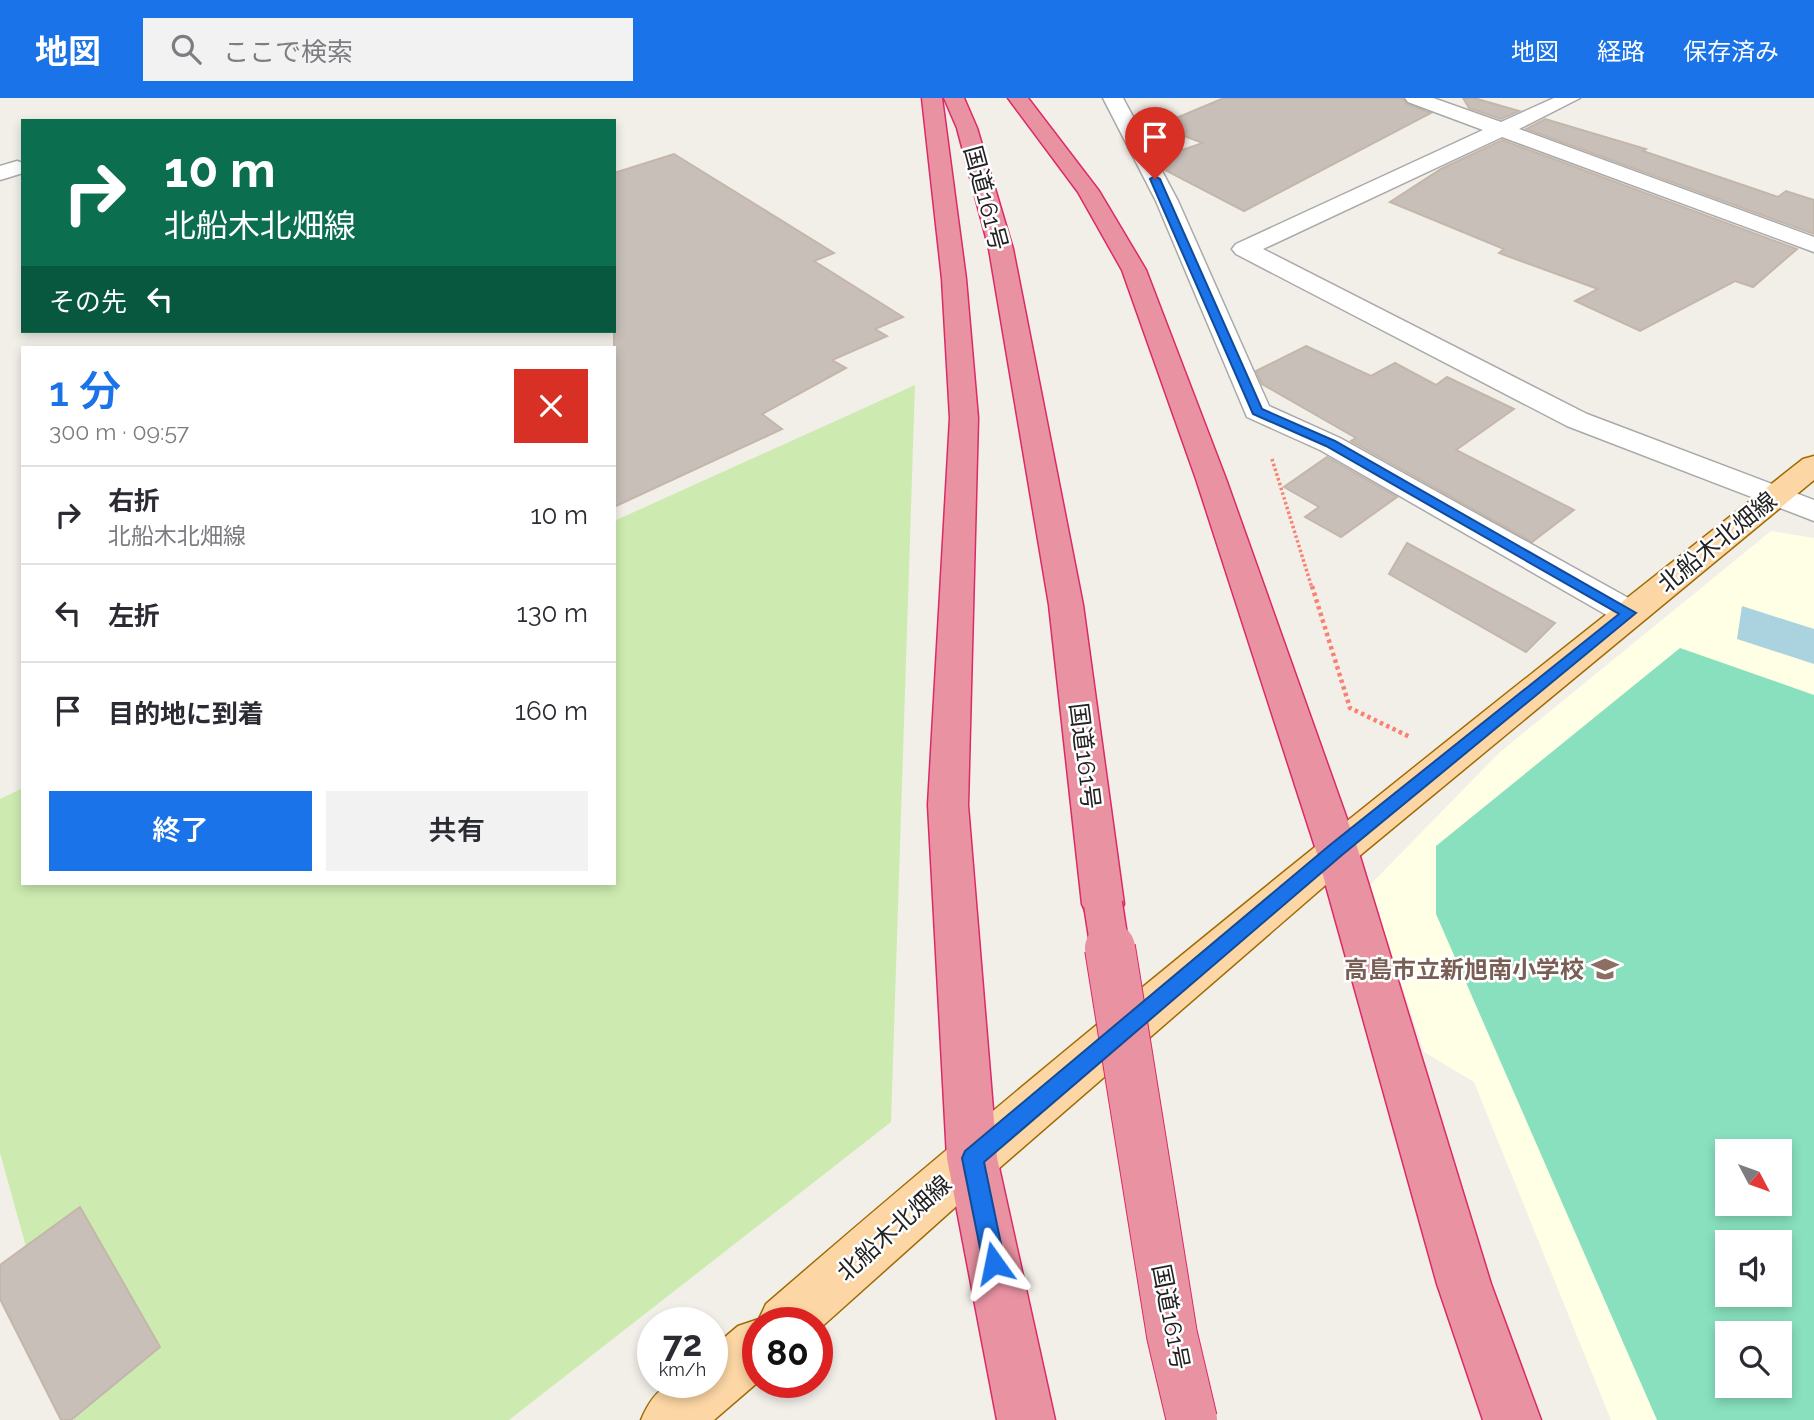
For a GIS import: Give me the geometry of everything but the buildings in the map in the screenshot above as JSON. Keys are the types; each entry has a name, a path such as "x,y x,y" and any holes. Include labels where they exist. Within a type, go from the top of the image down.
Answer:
{"highway":[{"path":"932,98 954,279 964,418 948,805 972,1158 1026,1420"},
{"name":"国道161号","path":"954,98 967,128 1001,249 1066,605 1103,904 1172,1335 1192,1420"},
{"path":"1018,98 1088,191 1134,271 1211,479 1336,850 1464,1284 1512,1420"}],"main road":[{"name":"北船木北畑線","path":"803,1307 972,1158 1336,850 1814,465"},
{"path":"670,1420 742,1359"}],"street":[{"path":"1113,98 1167,201 1257,411 1330,444 1629,613"},
{"path":"1415,98 1497,131 1814,245"},
{"path":"1570,98 1244,249 1577,419 1714,475 1814,511"}],"path":[{"path":"1257,411 1350,708 1450,756"}],"shaded area":[{"name":"高島市立新旭南小学校","path":"1771,531 1814,538 1814,1420 1611,1420 1474,1082 1424,1052 1369,886 1500,752"}],"green space":[{"path":"915,385 891,1122 654,1307 637,1307 637,1320 509,1420 74,1420 0,1153 0,799 21,789 21,885 616,885 616,520"},
{"name":"高島市立新旭南小学校","path":"1680,648 1814,695 1814,1420 1657,1420 1436,914 1436,846"}],"water":[{"path":"1742,606 1814,629 1814,664 1737,639"}],"place":[{"name":"高島市立新旭南小学校","path":"1605,969"}],"route":[{"path":"994,1263 972,1158 1336,850 1629,613 1330,444 1257,411 1167,201 1155,179"}]}
